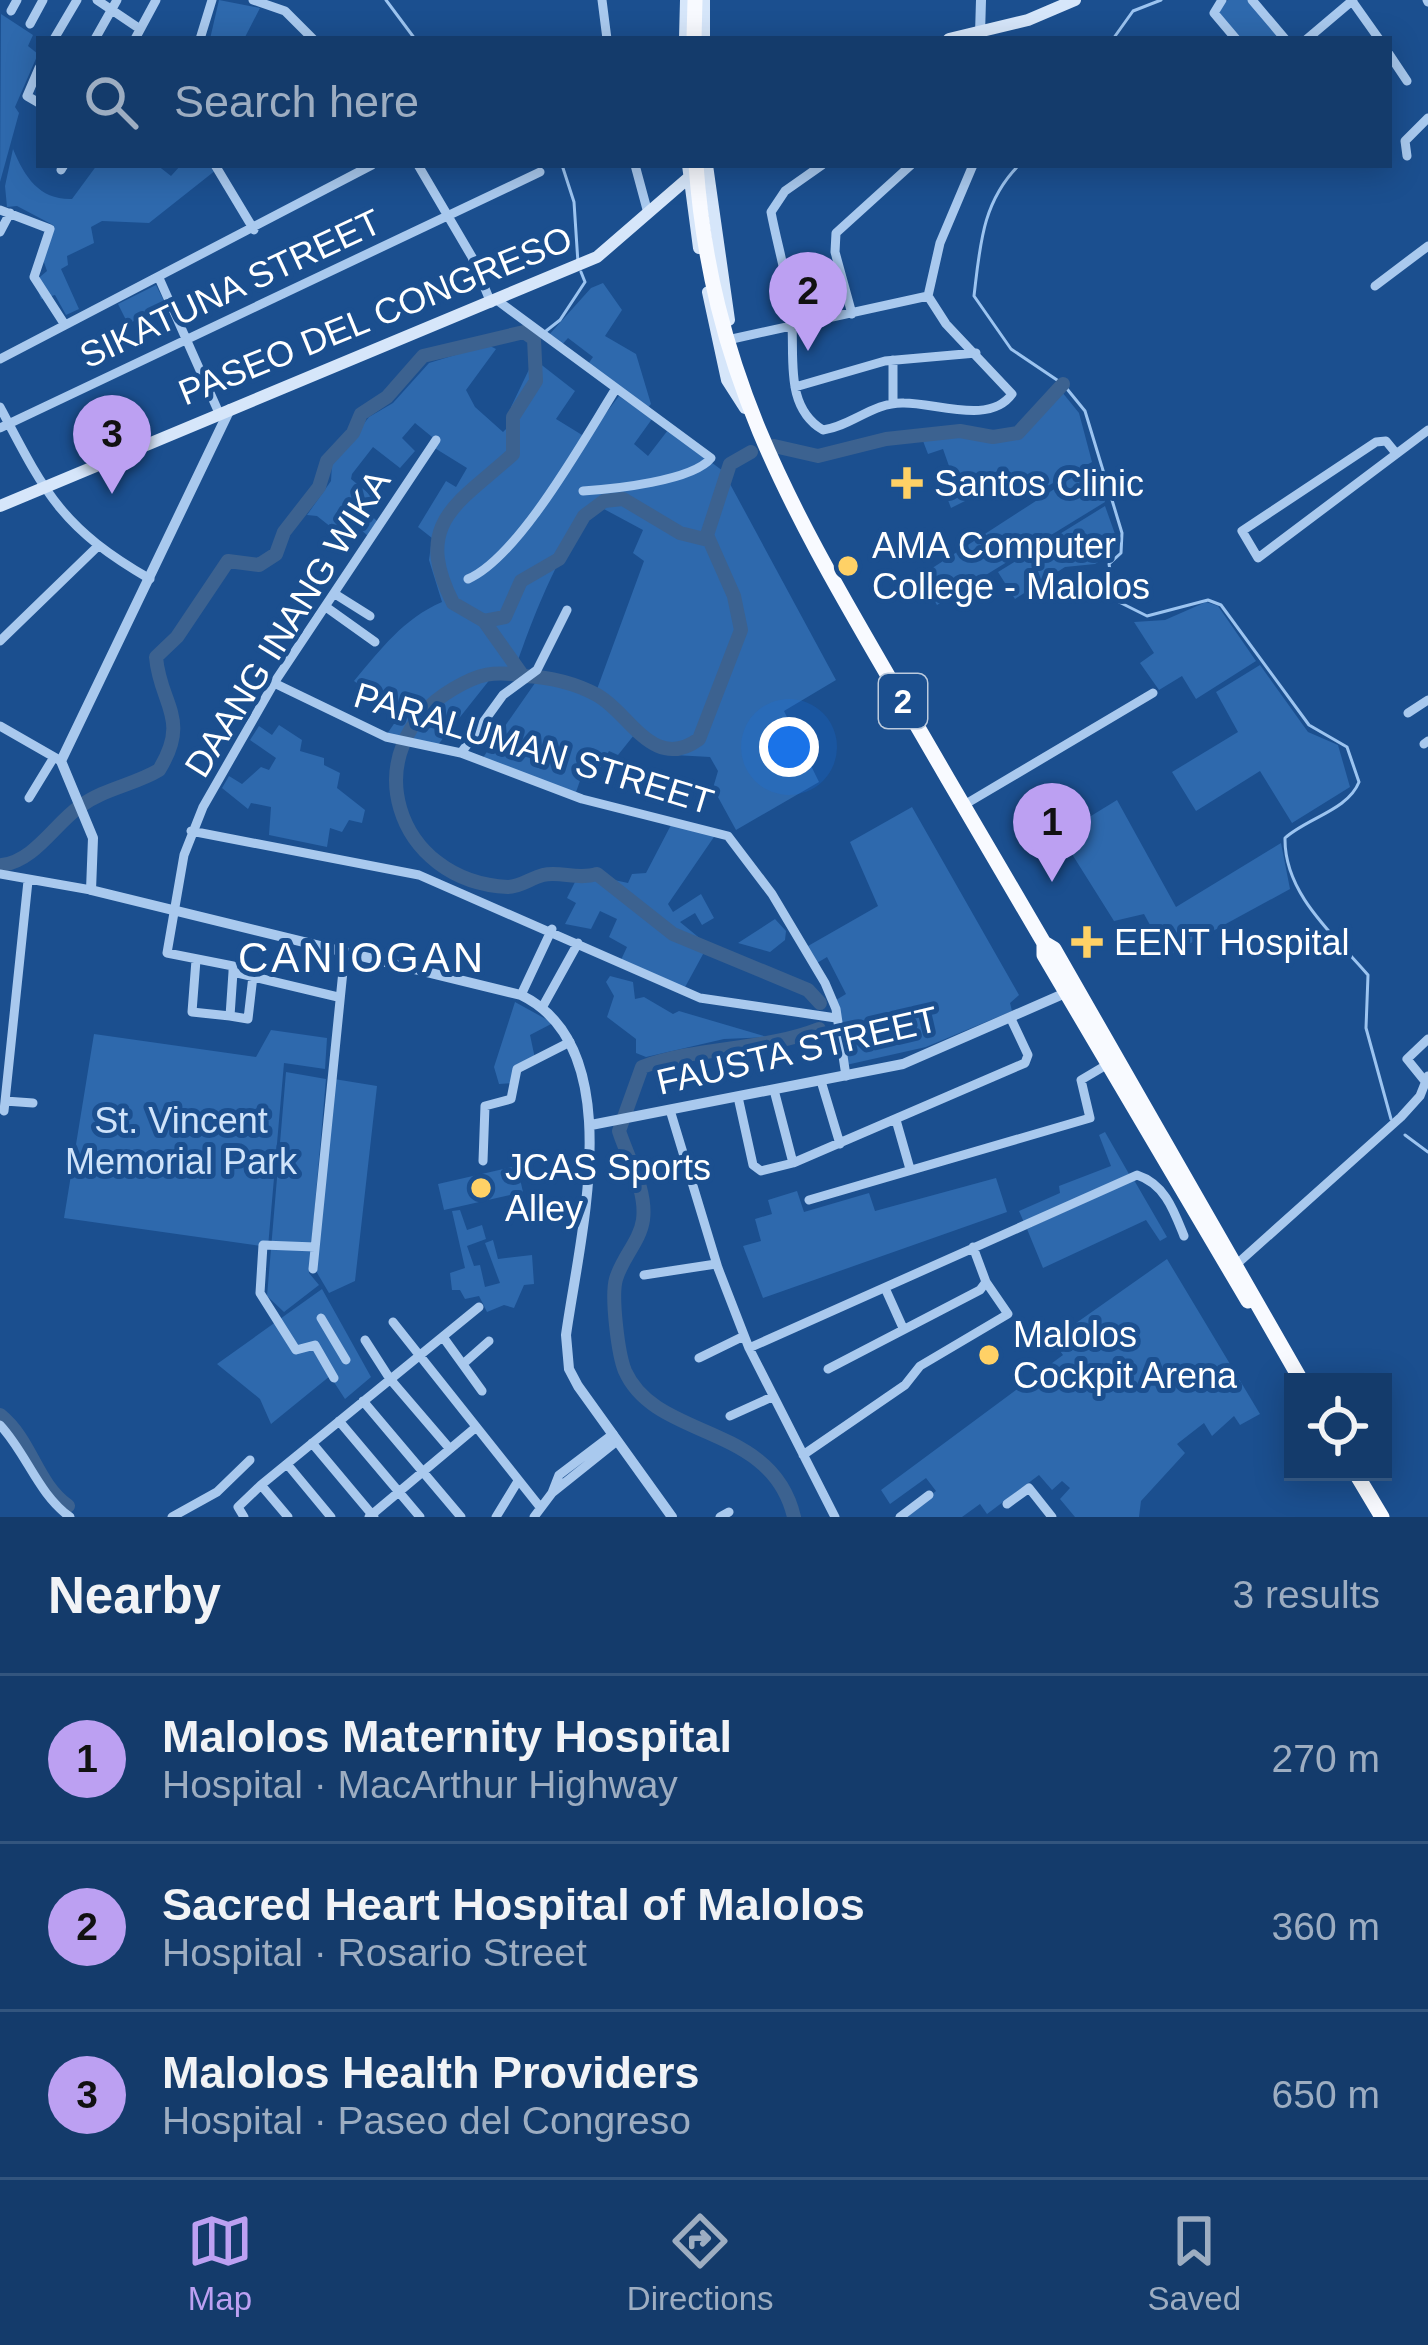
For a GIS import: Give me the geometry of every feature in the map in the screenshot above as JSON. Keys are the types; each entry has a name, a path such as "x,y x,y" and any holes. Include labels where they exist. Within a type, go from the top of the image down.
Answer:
{"highway":[{"path":"690,36 695,1"},
{"name":"2","path":"697,168 704,240 746,409 802,529 1044,943 1044,955 1137,1102 1263,1325 1272,1331"},
{"name":"2","path":"1071,991 1108,1064 1238,1263 1297,1373"},
{"path":"1360,1481 1382,1517"}],"main road":[{"path":"968,36 1075,0"},
{"path":"695,1 703,36"},
{"path":"697,168 728,380 746,409"},
{"name":"PASEO DEL CONGRESO","path":"0,506 579,265 649,213 697,168"}],"street":[{"path":"30,24 43,0"},
{"path":"55,36 77,0"},
{"path":"97,0 114,5 138,34 156,0"},
{"path":"201,36 212,0"},
{"path":"254,0 285,11 310,36"},
{"path":"602,0 607,36"},
{"path":"980,34 981,0"},
{"path":"1222,0 1214,14 1233,36"},
{"path":"1252,0 1282,36"},
{"path":"1310,36 1352,0 1376,36"},
{"path":"97,36 114,5"},
{"path":"1392,58 1407,81"},
{"path":"36,75 27,96 36,101"},
{"path":"1407,157 1405,141 1428,118"},
{"path":"217,168 254,230"},
{"path":"0,359 367,168"},
{"path":"420,168 495,302 711,458 702,467 663,479 583,491"},
{"path":"636,168 649,213"},
{"path":"818,168 785,190 771,212 792,326 795,387 812,423 835,428 893,403 985,410 1001,407 1012,394 946,324 928,296 940,243 972,168"},
{"path":"852,314 835,252 836,233 908,168"},
{"name":"SIKATUNA STREET","path":"4,426 540,172"},
{"path":"0,232 5,212 50,229 34,277 65,325"},
{"path":"1375,286 1428,246"},
{"path":"28,798 57,759 150,579 225,411 159,278"},
{"path":"731,346 792,326 928,296"},
{"path":"795,387 893,360 976,352"},
{"path":"893,360 893,403"},
{"path":"468,579 485,571 522,528 615,390"},
{"path":"0,407 4,426 62,515 98,548 150,579"},
{"path":"1395,452 1386,441 1376,442 1242,531 1258,558 1428,430"},
{"name":"DAANG INANG WIKA","path":"196,960 167,953 191,831 274,683 436,440"},
{"path":"0,641 98,548"},
{"path":"335,594 370,616"},
{"path":"326,607 375,642"},
{"path":"461,753 502,695 537,670 567,610"},
{"name":"PARALUMAN STREET","path":"274,683 386,737 461,753 582,799 728,836 772,894 825,983 846,1076"},
{"path":"964,806 1153,693"},
{"path":"1408,713 1428,700"},
{"path":"0,745 4,728 57,759 80,800 93,838 91,890"},
{"path":"191,831 419,875 552,929 700,998 836,1018"},
{"path":"0,874 175,908 521,995 543,1006 570,1042 585,1084 591,1125 566,1355 578,1386 672,1517"},
{"path":"24,1118 29,1103 5,1106 28,881"},
{"path":"521,995 552,929"},
{"path":"543,1006 578,944"},
{"path":"313,1269 345,951"},
{"path":"230,1016 233,966 196,960 192,1012 248,1019 253,976"},
{"path":"233,972 338,997"},
{"name":"FAUSTA STREET","path":"591,1125 903,1064 1012,1021 1071,991"},
{"path":"738,1097 753,1165 761,1172 840,1144 1025,1063 1028,1055 1012,1021"},
{"path":"1238,1263 1420,1096 1426,1078 1407,1059 1428,1039"},
{"path":"483,1161 485,1106 511,1099 517,1070 570,1042"},
{"path":"809,1200 1090,1118 1081,1080 1108,1064"},
{"path":"820,1081 840,1144"},
{"path":"774,1090 793,1163"},
{"path":"670,1110 716,1264 744,1336 835,1517"},
{"path":"896,1120 910,1169"},
{"path":"749,1348 1137,1175 1152,1181 1170,1202 1184,1236"},
{"path":"315,1247 263,1245 260,1293 296,1350 331,1335"},
{"path":"803,1455 905,1385 920,1366 1008,1314 986,1282 973,1247"},
{"path":"644,1275 716,1264"},
{"path":"828,1369 986,1282"},
{"path":"885,1288 903,1328"},
{"path":"241,1512 261,1485 479,1307"},
{"path":"321,1318 346,1360"},
{"path":"393,1322 518,1480 537,1512 570,1474 615,1437"},
{"path":"443,1336 482,1391"},
{"path":"698,1358 744,1336"},
{"path":"365,1340 390,1379 450,1449"},
{"path":"463,1364 489,1341"},
{"path":"314,1345 334,1378"},
{"path":"730,1416 772,1397"},
{"path":"363,1401 461,1517"},
{"path":"339,1421 420,1517"},
{"path":"0,1425 23,1452 50,1500 70,1517"},
{"path":"312,1443 372,1516 475,1428"},
{"path":"172,1517 217,1492 250,1460"},
{"path":"287,1464 331,1517"},
{"path":"496,1517 518,1480"},
{"path":"261,1485 288,1517"},
{"path":"1007,1504 1029,1488 1052,1517"},
{"path":"900,1517 929,1495"}],"green space":[{"path":"219,0 260,8 246,36 211,36"},
{"path":"1228,0 1249,0 1279,36 1238,36 1216,9"},
{"path":"1,14 33,35 28,46 36,59 15,107 19,113 0,182"},
{"path":"13,149 35,185 61,198 72,199 95,168 161,168 171,176 178,168 216,170 149,223 102,221 91,227 94,243 67,256 68,265 61,269 79,309 66,315 55,295 41,299 35,281 47,271 40,251 53,225 17,206 7,207 5,186"},
{"path":"603,283 622,310 605,336 636,354 651,404 645,411 586,367 593,357 568,338 560,347 548,336 591,288"},
{"path":"156,285 166,305 128,324 118,304"},
{"path":"488,345 496,349 466,390 475,407 503,432 519,416 511,407 534,359 575,391 556,419 587,438 619,396 652,419 634,444 648,456 668,430 723,471 836,680 784,711 819,782 736,830 713,788 718,771 710,757 674,755 634,735 618,755 609,751 595,777 582,775 575,795 482,759 542,673 596,692 644,561 633,553 643,530 602,508 574,536 561,558 514,672 499,668 437,746 387,734 400,715 354,681 404,626 442,602 429,560 432,538 418,527 446,481 456,487 467,468 433,447 437,441 415,423 402,438 415,451 400,468 373,447 352,474 351,479 373,497 363,508 377,521 368,536 352,522 341,535 317,516 307,515 331,481 332,464 369,417 393,403 429,363"},
{"path":"1062,392 1079,413 1092,462 1031,495 1021,473 951,508 943,487 955,483 943,449 928,454 923,441 960,434 993,440 1019,436"},
{"path":"1093,464 1105,502 937,605 920,576"},
{"path":"1105,506 1115,534 1111,554 1095,564 1065,567 1015,599 998,572"},
{"path":"1206,602 1218,606 1256,661 1196,699 1182,676 1159,690 1140,663 1154,653 1134,622 1165,620"},
{"path":"1260,665 1308,732 1338,745 1350,787 1292,823 1260,771 1196,811 1172,772 1238,732 1216,692"},
{"path":"279,725 302,740 300,751 324,758 324,765 340,773 337,788 365,810 362,823 349,820 342,832 330,828 327,847 269,835 271,807 251,803 248,809 222,788 229,776 242,784 261,767 269,770 276,758 250,740 259,726 272,735"},
{"path":"1117,800 1176,907 1281,843 1290,889 1167,956 1144,914 1114,921 1060,835"},
{"path":"912,807 1019,995 1010,1003 1012,1011 926,1047 846,1065 836,1000 846,994 827,957 812,966 801,950 878,906 850,842"},
{"path":"671,825 716,834 668,904 673,912 701,894 714,918 702,925 695,913 680,922 708,945 684,989 620,962 627,947 609,937 617,919 600,911 591,929 565,924 576,903 567,898 576,880 596,876 628,883 632,874 646,873"},
{"path":"775,919 786,931 785,940 770,952 738,943"},
{"path":"610,976 633,982 635,999 644,997 673,1014 679,1011 767,1037 724,1039 646,1057 636,1053 636,1039 607,1017 614,996 606,982"},
{"path":"515,1002 553,1023 530,1035 536,1063 515,1070 514,1083 499,1084 494,1067"},
{"name":"St. Vincent Memorial Park","path":"271,1030 327,1038 325,1069 284,1063 268,1247 64,1218 94,1034 256,1057"},
{"path":"286,1072 326,1079 309,1273 319,1285 284,1312 267,1296"},
{"path":"334,1079 377,1086 355,1281 329,1293 316,1271"},
{"path":"1105,1132 1129,1174 1026,1227 1019,1211 1060,1193 1059,1186 1111,1166 1099,1135"},
{"name":"JCAS Sports Alley","path":"517,1166 523,1192 444,1210 438,1184"},
{"path":"996,1178 1007,1212 763,1298 743,1246 761,1241 755,1219 772,1214 768,1200 797,1191 804,1212 869,1193 875,1211"},
{"path":"1134,1180 1167,1237 1160,1241 1146,1220 1043,1268 1027,1229"},
{"path":"460,1210 467,1230 482,1225 486,1239 467,1246 474,1266 480,1265 485,1287 500,1283 485,1243 493,1240 498,1259 532,1255 534,1284 524,1285 514,1308 504,1305 487,1312 479,1296 465,1299 460,1290 452,1290 450,1273 465,1268 452,1211"},
{"path":"1167,1259 1260,1414 1240,1425 1234,1416 1212,1436 1204,1423 1177,1444 1185,1453 1141,1501 1139,1517 1075,1517 1060,1499 1070,1488 1062,1481 1052,1490 1039,1475 987,1514 980,1504 962,1517 904,1517 936,1491 926,1478 890,1504 881,1490 1063,1355 1052,1340"},
{"path":"322,1289 371,1377 345,1399 330,1376 271,1424 260,1399 217,1364"}],"waterway":[{"path":"386,0 413,36"},
{"path":"1115,36 1133,11 1161,0"},
{"path":"563,168 574,202 578,263"},
{"path":"1016,168 990,210 974,296 1011,349 1063,384 1085,411 1122,533 1121,553 1109,564 1115,600 1147,616 1208,600 1221,605 1309,725 1347,747 1359,782 1354,792 1285,838 1287,858 1313,912 1368,975 1366,1028 1391,1119"},
{"path":"546,331 560,320 585,282 581,272"},
{"path":"2,865 34,850 89,801 159,770 173,737 173,724 156,657 177,637 228,561 259,565 276,554 284,532 319,487 327,461 353,433 361,414 387,397 423,356 524,332 534,339 536,381 513,417 513,454 448,516 437,552 453,603 484,621 523,676 495,674 471,680 422,715 403,745 396,777 400,809 414,838 438,862 469,880 508,887 549,874 597,874 673,934 808,990 820,1003"},
{"path":"774,446 818,456 886,439 960,431 993,437 1018,433 1063,384"},
{"path":"523,676 561,681 597,695 655,745 683,748 699,739 741,630 734,596 707,535 730,464 751,452"},
{"path":"484,621 505,617 521,581 559,559 584,516 604,501 623,499 680,533 708,540"},
{"path":"794,1517 782,1486 763,1464 661,1410 640,1393 625,1371 615,1287 641,1228 643,1209 640,1186 619,1131 642,1067 819,1029"},
{"path":"1405,1135 1428,1152"},
{"path":"0,1415 68,1506"}],"place":[{"name":"Sacred Heart Hospital of Malolos","path":"808,351"},
{"name":"Santos Clinic","path":"907,483"},
{"name":"Malolos Health Providers","path":"112,494"},
{"name":"AMA Computer College - Malolos","path":"848,566"},
{"name":"Malolos Maternity Hospital","path":"1052,882"},
{"name":"EENT Hospital","path":"1087,942"},
{"name":"JCAS Sports Alley","path":"481,1188"},
{"name":"Malolos Cockpit Arena","path":"989,1355"}],"district":[{"name":"CANIOGAN","path":"362,957"}]}
